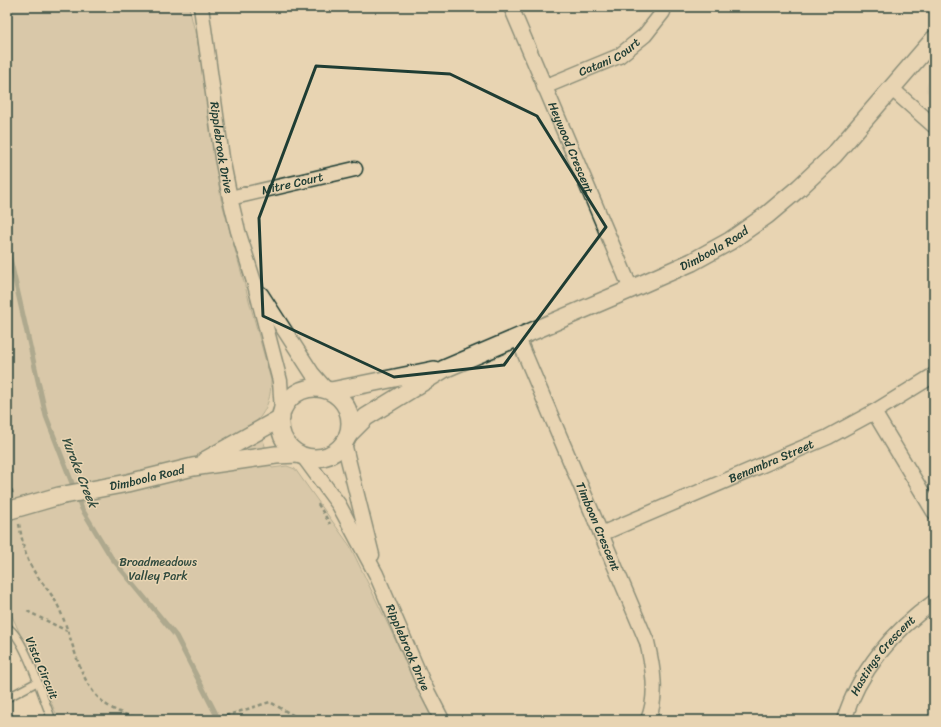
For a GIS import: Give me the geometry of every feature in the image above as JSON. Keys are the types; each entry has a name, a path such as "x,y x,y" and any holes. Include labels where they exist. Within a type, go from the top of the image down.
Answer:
{"street":[{"name":"Ripplebrook Drive","path":"201,7 222,158 238,231 255,285 280,381 282,414"},
{"name":"Heywood Crescent","path":"511,7 544,88 631,290"},
{"name":"Catani Court","path":"544,88 619,56 645,35 663,12"},
{"name":"Dimboola Road","path":"346,439 366,417 444,369 631,290 692,262 730,241 767,215 799,188 834,155 932,39"},
{"path":"891,88 934,126"},
{"name":"Mitre Court","path":"230,198 355,169"},
{"name":"Ripplebrook Drive","path":"255,285 312,373 328,390"},
{"name":"Timboon Crescent","path":"518,338 647,642 654,682 648,720"},
{"name":"Dimboola Road","path":"328,390 444,369"},
{"name":"Benambra Street","path":"601,534 804,448 874,412 934,375"},
{"path":"315,388 328,390 341,399 348,409 351,422 346,439 336,451 326,456 315,458 301,455 290,447 284,439 281,429 282,414 288,402 295,394 304,389 315,388"},
{"path":"874,412 934,512"},
{"name":"Dimboola Road","path":"193,467 233,446 282,414"},
{"name":"Ripplebrook Drive","path":"346,439 376,574"},
{"name":"Dimboola Road","path":"7,510 59,496 128,483 193,467 276,455 301,455"},
{"name":"Ripplebrook Drive","path":"301,455 339,505 376,574 424,685 442,720"},
{"name":"Hastings Crescent","path":"844,720 859,684 874,658 915,615 934,602"}],"lane":[{"name":"Vista Circuit","path":"7,627 14,633 24,650 52,720"},
{"path":"7,698 37,682"}],"path":[{"path":"19,525 27,556 32,568 52,593 85,681 96,696 114,709 133,718 152,720"},
{"path":"27,611 67,632"},
{"path":"212,720 270,702 301,720"},
{"path":"118,720 123,714"}],"highlighted area":[{"path":"316,66 450,74 537,116 606,227 504,365 394,377 263,316 259,218"}],"shaded area":[{"path":"934,76 934,100 926,91 927,84"}],"green space":[{"name":"Broadmeadows Valley Park","path":"7,7 189,7 201,57 221,199 271,380 268,402 257,421 272,468 287,466 295,469 350,546 434,720 59,720 7,605"}],"waterway":[{"name":"Yuroke Creek","path":"7,245 46,416 82,509 111,557 176,636 219,720"}]}
